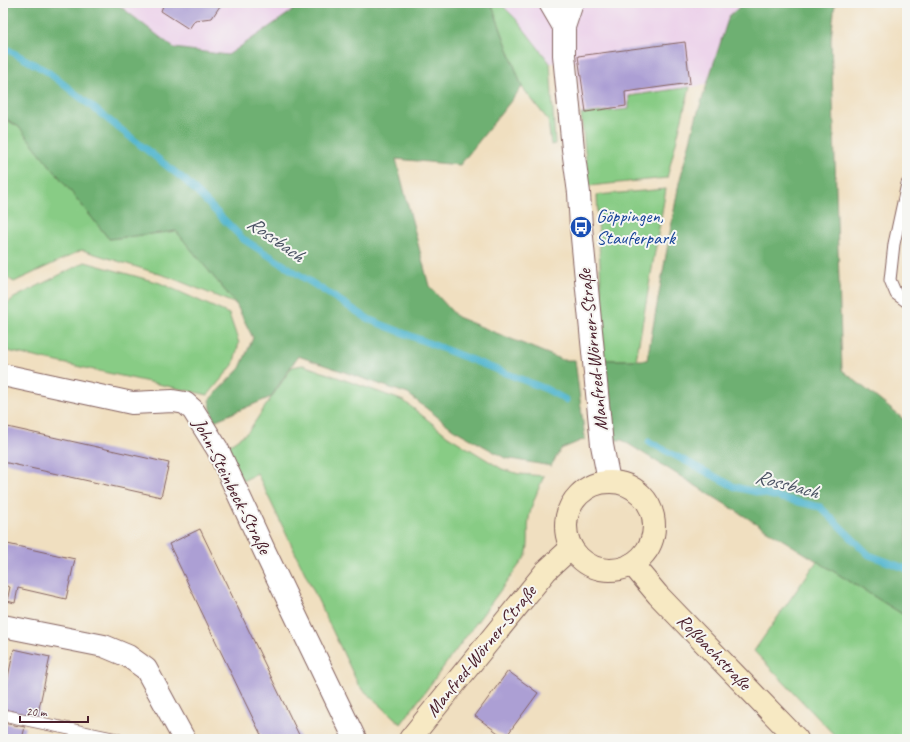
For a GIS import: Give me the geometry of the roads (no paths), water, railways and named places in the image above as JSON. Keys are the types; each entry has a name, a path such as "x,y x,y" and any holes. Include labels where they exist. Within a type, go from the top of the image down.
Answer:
{"street":[{"path":"550,3 564,27"},
{"name":"Manfred-Wörner-Straße","path":"572,3 564,27 564,55 573,150 579,193 602,445 609,481"},
{"name":"John-Steinbeck-Straße","path":"3,375 132,403 173,401 186,404 193,410 218,450 265,552 355,739"},
{"path":"609,481 623,483 636,490 646,500 652,513 654,528 651,542 644,555 632,564 619,569 605,570 592,567 580,559 571,548 566,534 566,518 571,504 581,492 594,484 609,481"},
{"name":"Manfred-Wörner-Straße","path":"410,739 546,571 571,548"},
{"name":"Roßbachstraße","path":"632,564 658,595 797,739"},
{"path":"3,626 104,646 128,656 146,669 184,739"}],"lane":[{"path":"907,184 894,244 890,280 896,294 907,302"},
{"path":"3,715 117,739"}],"waterway":[{"name":"Rossbach","path":"3,47 48,72 186,181 243,239 370,320 546,389 566,400"},
{"name":"Rossbach","path":"649,442 735,487 820,507 869,555 907,569"}],"place":[{"name":"Göppingen, Stauferpark","path":"581,227"}]}
